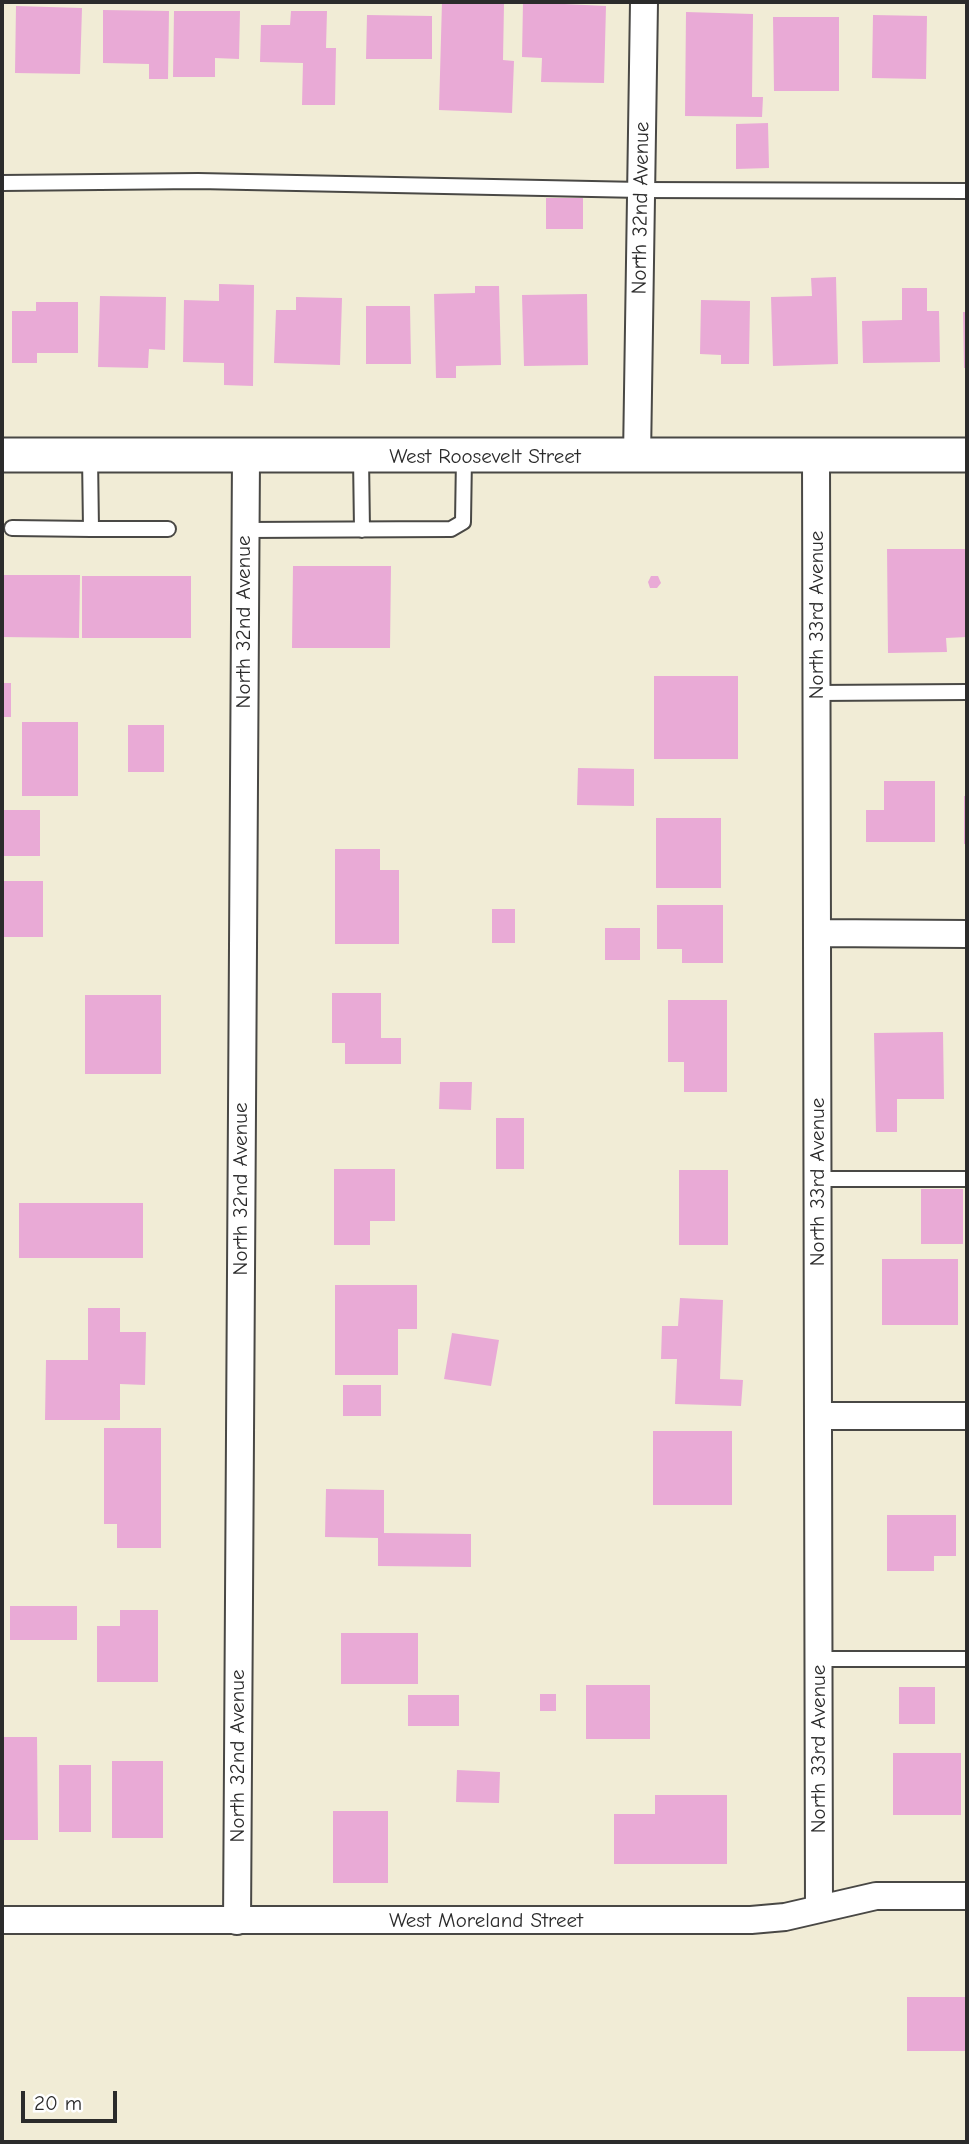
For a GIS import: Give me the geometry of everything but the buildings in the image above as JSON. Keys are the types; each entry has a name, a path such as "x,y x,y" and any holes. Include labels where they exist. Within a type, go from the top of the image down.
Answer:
{"street":[{"name":"North 32nd Avenue","path":"637,457 644,2"},
{"name":"West Roosevelt Street","path":"2,455 967,455"},
{"name":"North 32nd Avenue","path":"237,1921 246,457"},
{"name":"North 33rd Avenue","path":"816,457 820,1907"},
{"path":"818,933 967,934"},
{"path":"819,1416 967,1416"},
{"name":"West Moreland Street","path":"2,1920 751,1920 785,1917 876,1896 967,1896"}],"lane":[{"path":"2,183 198,181 641,190 967,191"},
{"path":"90,456 91,528"},
{"path":"361,457 362,530"},
{"path":"245,530 451,529 463,522 464,457"},
{"path":"12,528 168,529"},
{"path":"817,692 967,691"},
{"path":"818,1179 967,1179"},
{"path":"819,1659 967,1659"}]}
